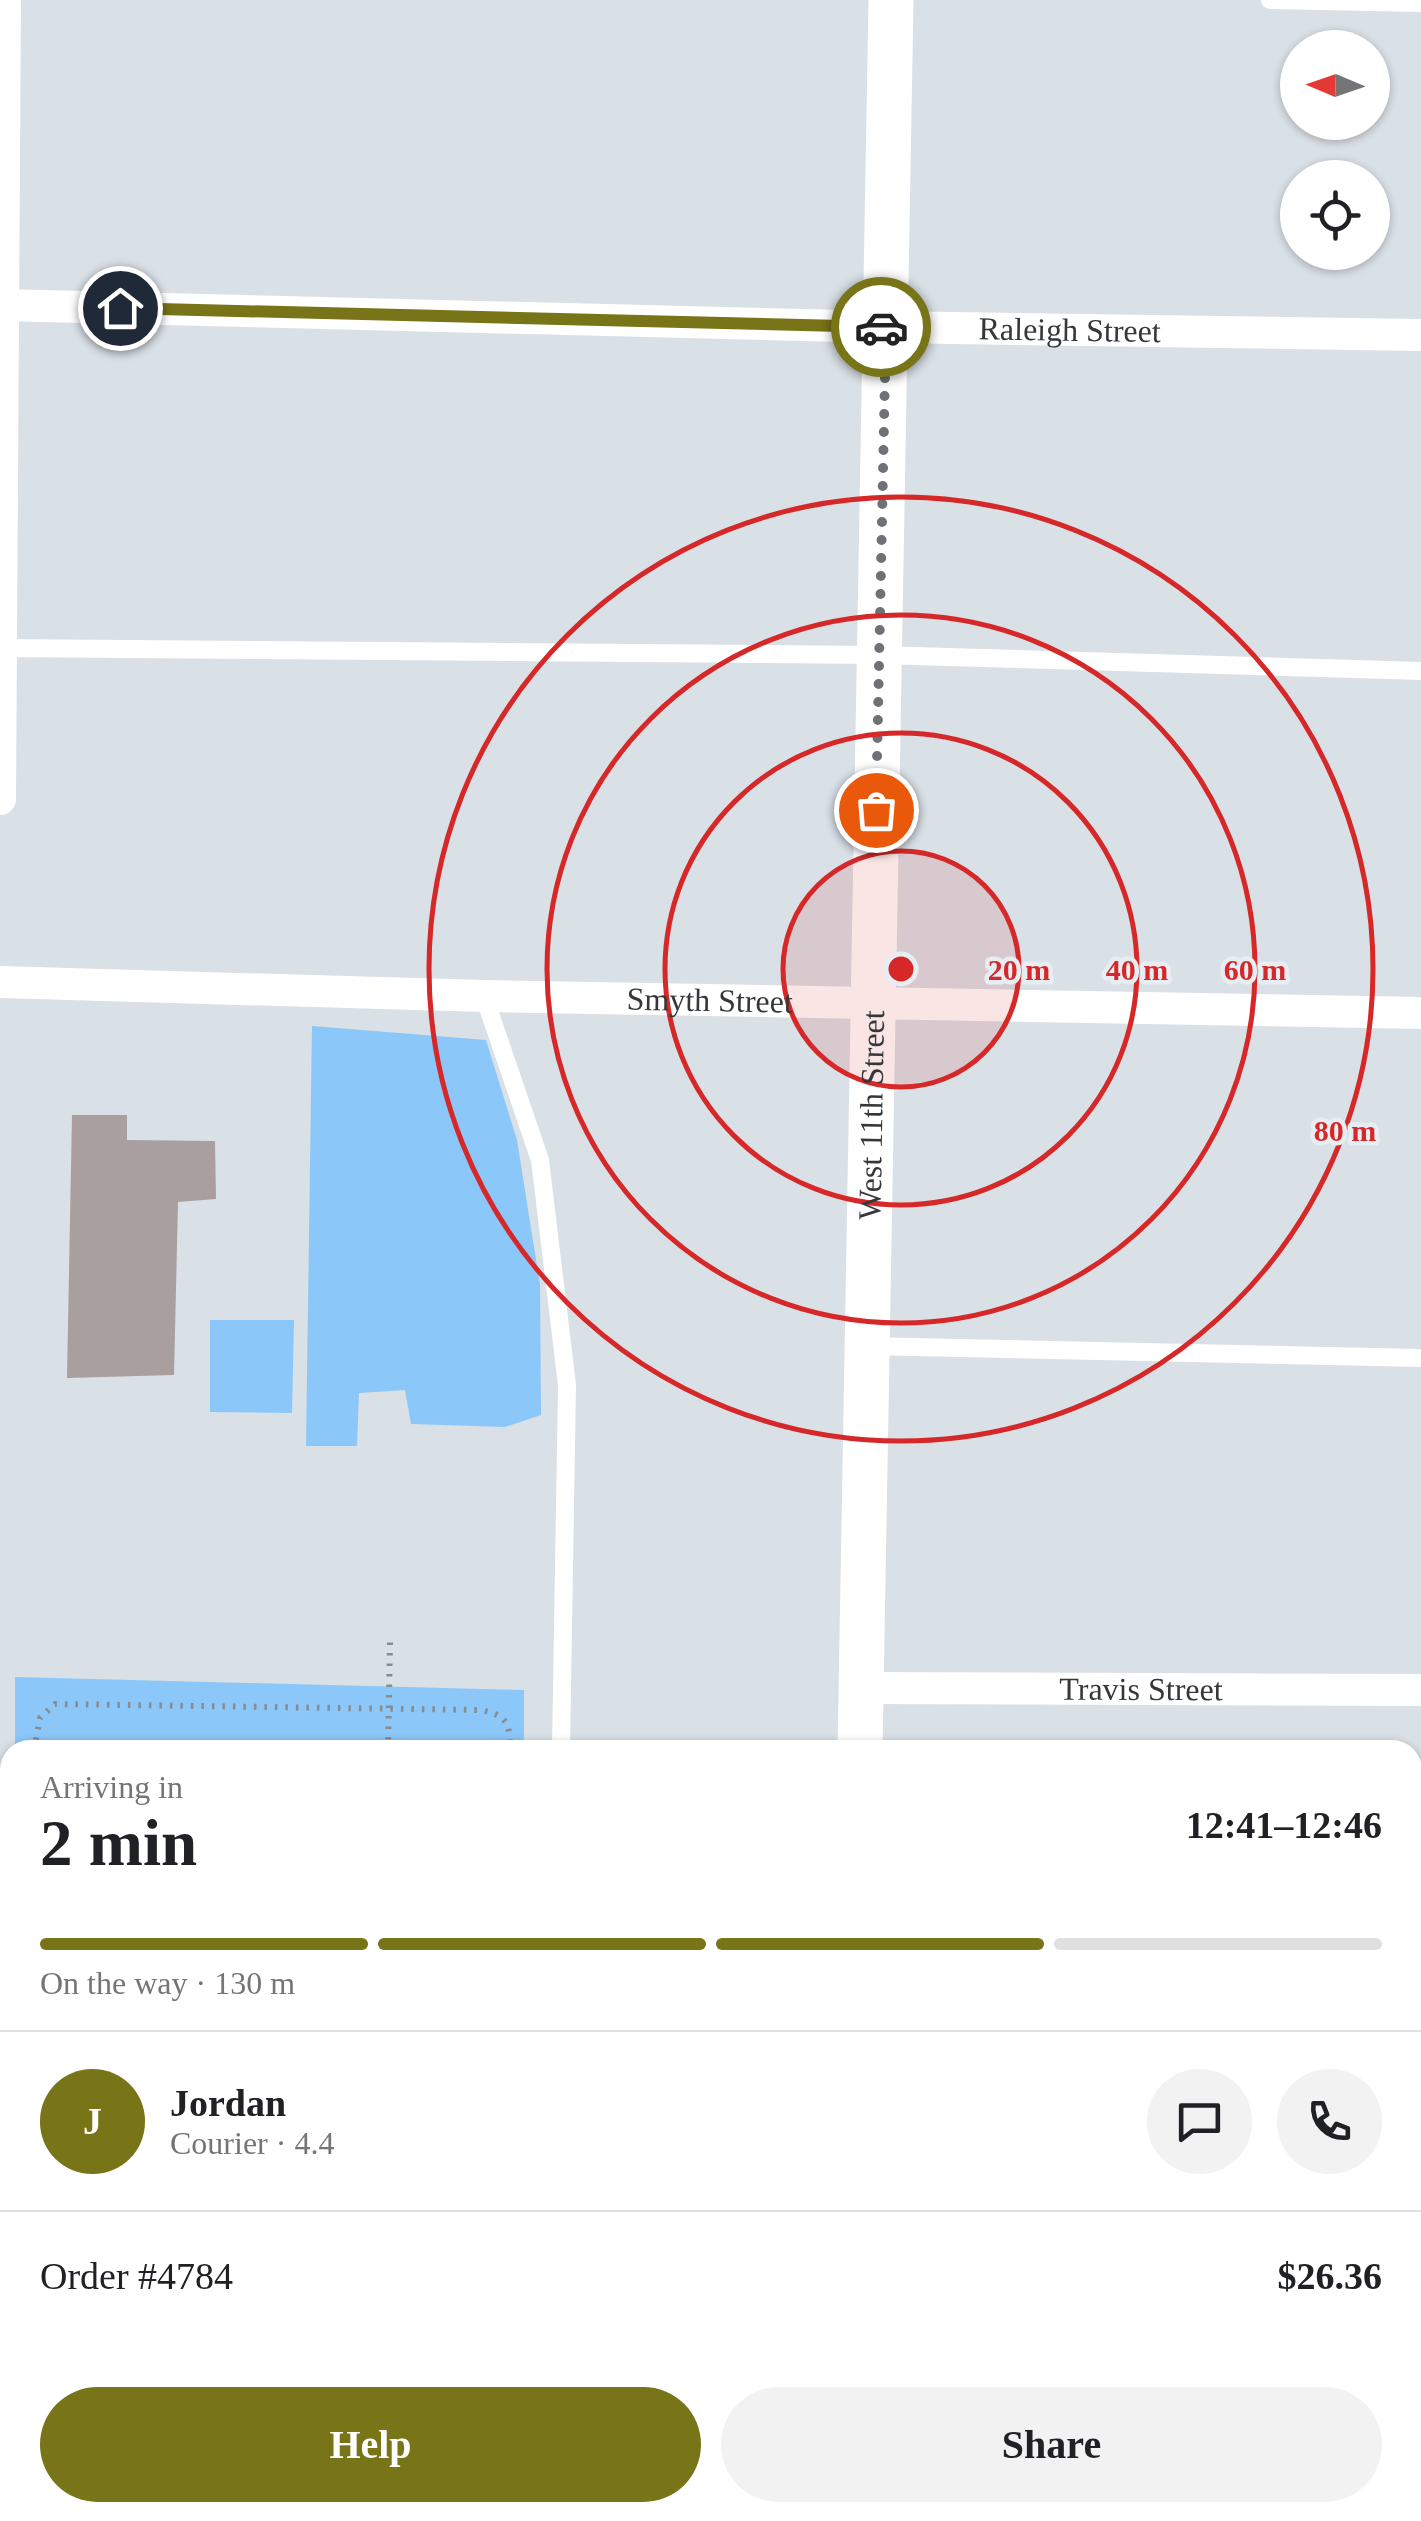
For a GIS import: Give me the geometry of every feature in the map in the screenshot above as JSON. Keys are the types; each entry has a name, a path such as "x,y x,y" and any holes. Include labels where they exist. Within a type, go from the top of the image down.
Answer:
{"main road":[{"name":"West 11th Street","path":"860,1740 891,0"}],"street":[{"path":"0,799 5,0"},
{"name":"Raleigh Street","path":"3,305 886,327 1421,335"},
{"name":"Smyth Street","path":"0,982 484,996 1421,1013"},
{"name":"Travis Street","path":"861,1688 1421,1690"}],"lane":[{"path":"1270,0 1421,3"},
{"path":"1,648 879,656 1421,671"},
{"path":"484,996 540,1160 567,1386 561,1740"},
{"path":"866,1346 1421,1358"}],"path":[{"path":"388,1740 390,1641"},
{"path":"36,1740 40,1718 55,1704 480,1710 498,1713 507,1723 509,1740"}],"shaded area":[{"path":"312,1026 486,1040 517,1140 540,1285 541,1415 505,1427 411,1424 405,1390 359,1393 357,1446 306,1446"},
{"path":"210,1320 294,1320 292,1413 210,1412"},
{"path":"15,1677 524,1690 524,1740 15,1740"}],"building":[{"path":"72,1115 127,1115 127,1140 215,1141 216,1199 178,1202 174,1375 67,1378"}],"way so far":[{"path":"876,810 886,327 881,327"}],"route":[{"path":"120,308 881,327"}]}
